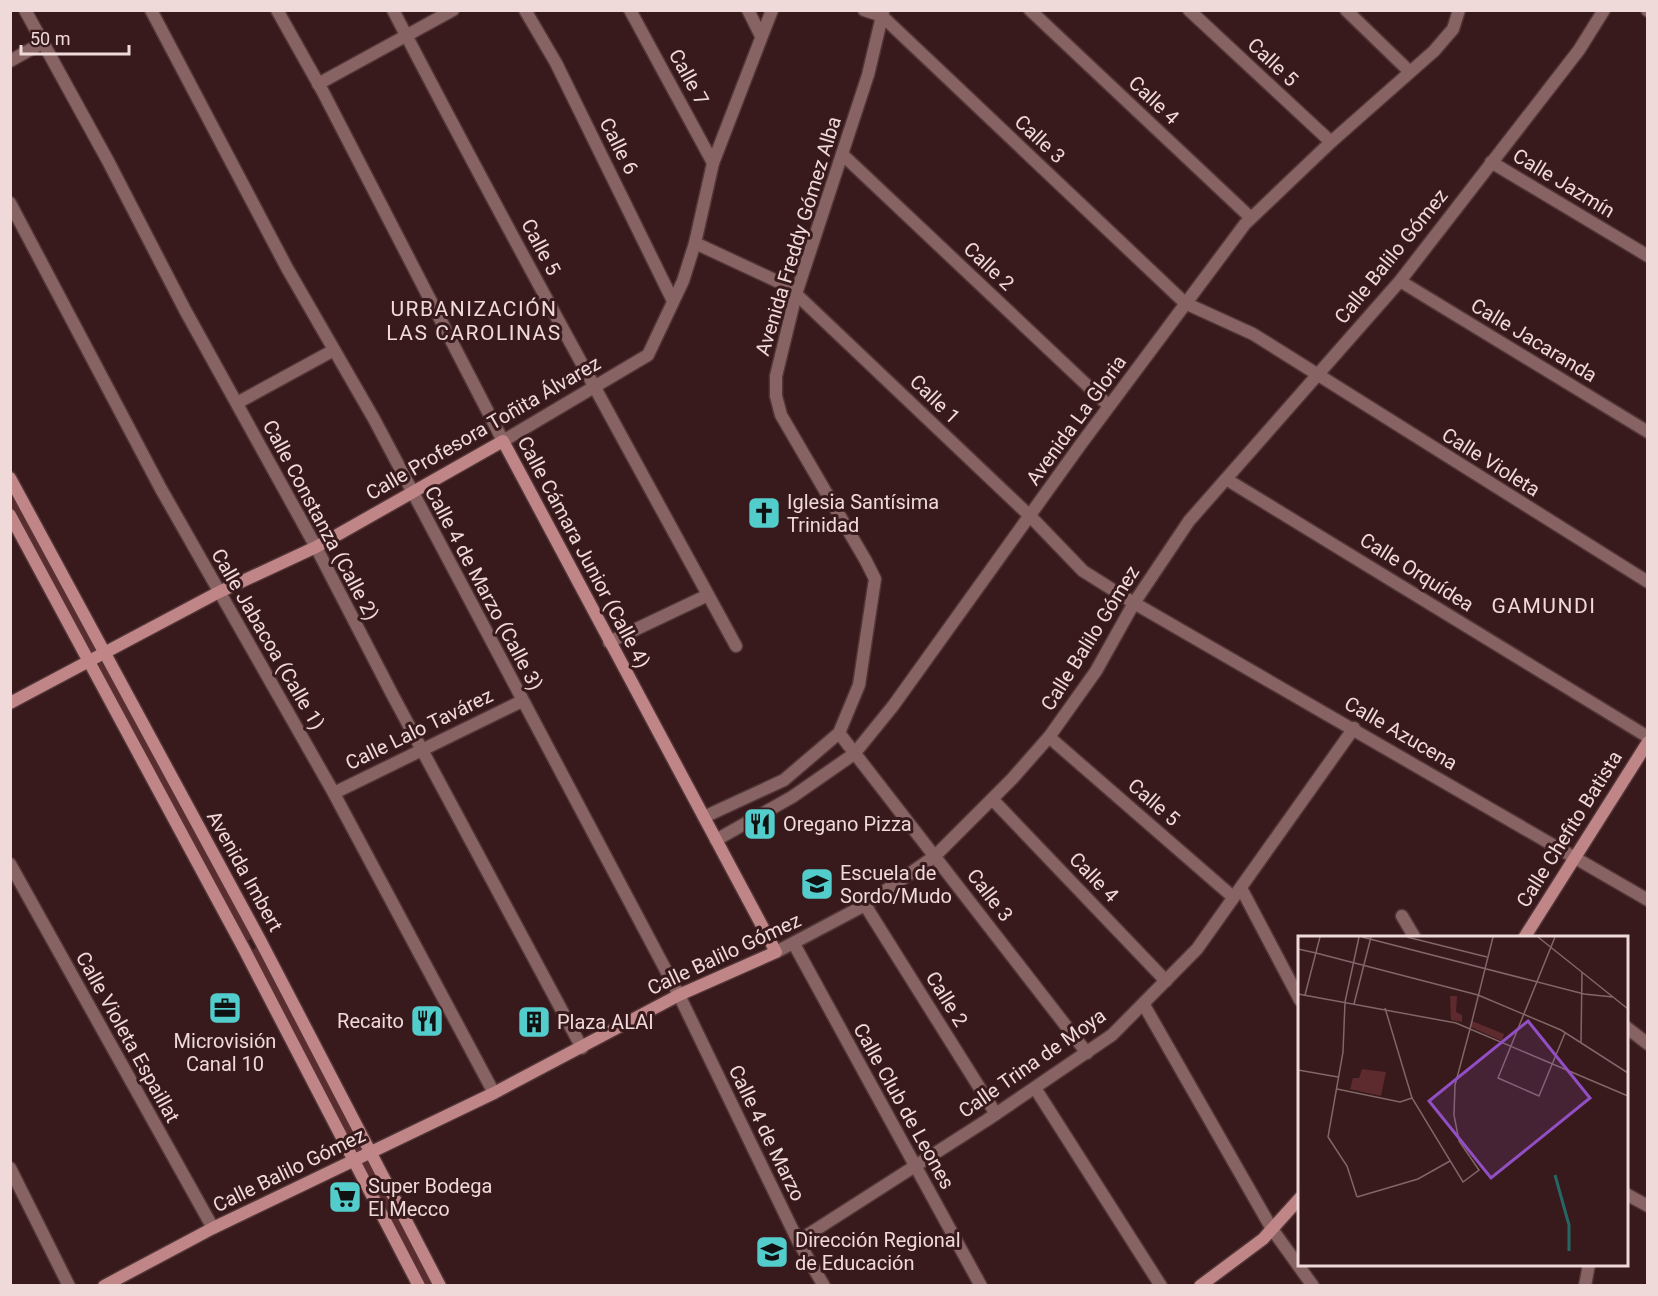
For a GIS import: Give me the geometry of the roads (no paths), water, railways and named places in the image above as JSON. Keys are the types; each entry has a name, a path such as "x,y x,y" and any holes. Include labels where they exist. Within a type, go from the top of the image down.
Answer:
{"street":[{"name":"Calle Constanza (Calle 2)","path":"25,10 316,547 421,749 582,1048"},
{"name":"Calle 4 de Marzo (Calle 3)","path":"151,10 287,268 334,350 679,995"},
{"name":"Calle Cámara Junior (Calle 4)","path":"277,10 318,84 609,642 776,952"},
{"name":"Calle 5","path":"393,10 594,388 736,646"},
{"path":"318,84 453,10"},
{"name":"Calle 6","path":"525,10 556,63 673,301"},
{"name":"Calle 7","path":"630,10 713,163"},
{"path":"748,10 761,36"},
{"name":"Calle Profesora Toñita Álvarez","path":"10,703 105,655 219,592 316,547 503,441 648,355 673,301 695,243 713,163 772,10"},
{"name":"Calle 3","path":"864,10 883,13 1185,303 1253,334 1315,375"},
{"name":"Calle 4","path":"1030,10 1251,218"},
{"name":"Calle 5","path":"1189,10 1331,142"},
{"path":"1346,10 1409,71"},
{"name":"Avenida La Gloria","path":"716,840 792,797 854,754 893,706 1109,406 1251,218 1331,142 1434,51 1453,29 1459,10"},
{"name":"Calle Balilo Gómez","path":"104,1286 213,1228 494,1093 679,995 794,944 865,905 935,856 993,800 1049,737 1096,671 1134,603 1189,521 1400,281 1579,50 1604,10"},
{"name":"Avenida Freddy Gómez Alba","path":"839,733 859,685 875,579 781,415 776,396 776,376 796,294 868,75 883,13"},
{"path":"10,61 42,43"},
{"name":"Calle 2","path":"842,154 1109,406"},
{"name":"Calle Jazmín","path":"1491,162 1647,256"},
{"name":"Calle Jabacoa (Calle 1)","path":"10,203 161,489 334,793 494,1093"},
{"name":"Calle 1","path":"695,243 781,283 796,294 1031,517 1083,571 1134,603"},
{"name":"Calle Jacaranda","path":"1400,281 1647,432"},
{"path":"237,403 334,350"},
{"name":"Calle Violeta","path":"1315,375 1647,582"},
{"name":"Avenida Imbert","path":"10,478 260,940 440,1286"},
{"name":"Calle Orquídea","path":"1227,479 1647,737"},
{"name":"Avenida Imbert","path":"10,515 244,949 419,1286"},
{"path":"609,642 708,595"},
{"name":"Calle Azucena","path":"1134,603 1354,728 1647,900"},
{"name":"Calle Lalo Tavárez","path":"334,793 522,700"},
{"name":"Calle Trina de Moya","path":"798,1241 996,1114 1112,1035 1197,949 1354,728"},
{"path":"704,817 784,780 839,733"},
{"name":"Calle 3","path":"839,733 1087,1053"},
{"name":"Calle 5","path":"1049,737 1237,892"},
{"name":"Calle Chefito Batista","path":"1525,936 1647,742"},
{"name":"Calle 4","path":"993,800 1166,981"},
{"name":"Calle Violeta Espaillat","path":"10,864 213,1228"},
{"path":"1237,892 1298,998"},
{"name":"Calle 2","path":"865,905 996,1114"},
{"path":"1402,916 1414,936"},
{"path":"244,949 260,940"},
{"name":"Calle Club de Leones","path":"794,944 981,1286"},
{"name":"Calle 4 de Marzo","path":"679,995 798,1241 824,1286"},
{"path":"1144,1005 1272,1229 1298,1265"},
{"path":"1628,1029 1647,1044"},
{"path":"1035,1088 1161,1286"},
{"path":"10,1168 69,1286"},
{"path":"1628,1195 1647,1206"},
{"path":"1200,1286 1263,1239 1298,1199"},
{"path":"1299,1266 1313,1286"},
{"path":"1585,1286 1589,1266"}],"place":[{"name":"Iglesia Santísima Trinidad","path":"764,513"},
{"name":"Oregano Pizza","path":"760,824"},
{"name":"Escuela de Sordo/Mudo","path":"817,884"},
{"name":"Microvisión Canal 10","path":"225,1008"},
{"name":"Recaito","path":"427,1021"},
{"name":"Plaza ALAI","path":"534,1022"},
{"name":"Super Bodega El Mecco","path":"345,1197"},
{"name":"Dirección Regional de Educación","path":"772,1252"}],"district":[{"name":"URBANIZACIÓN LAS CAROLINAS","path":"474,321"},
{"name":"GAMUNDI","path":"1544,606"}]}
